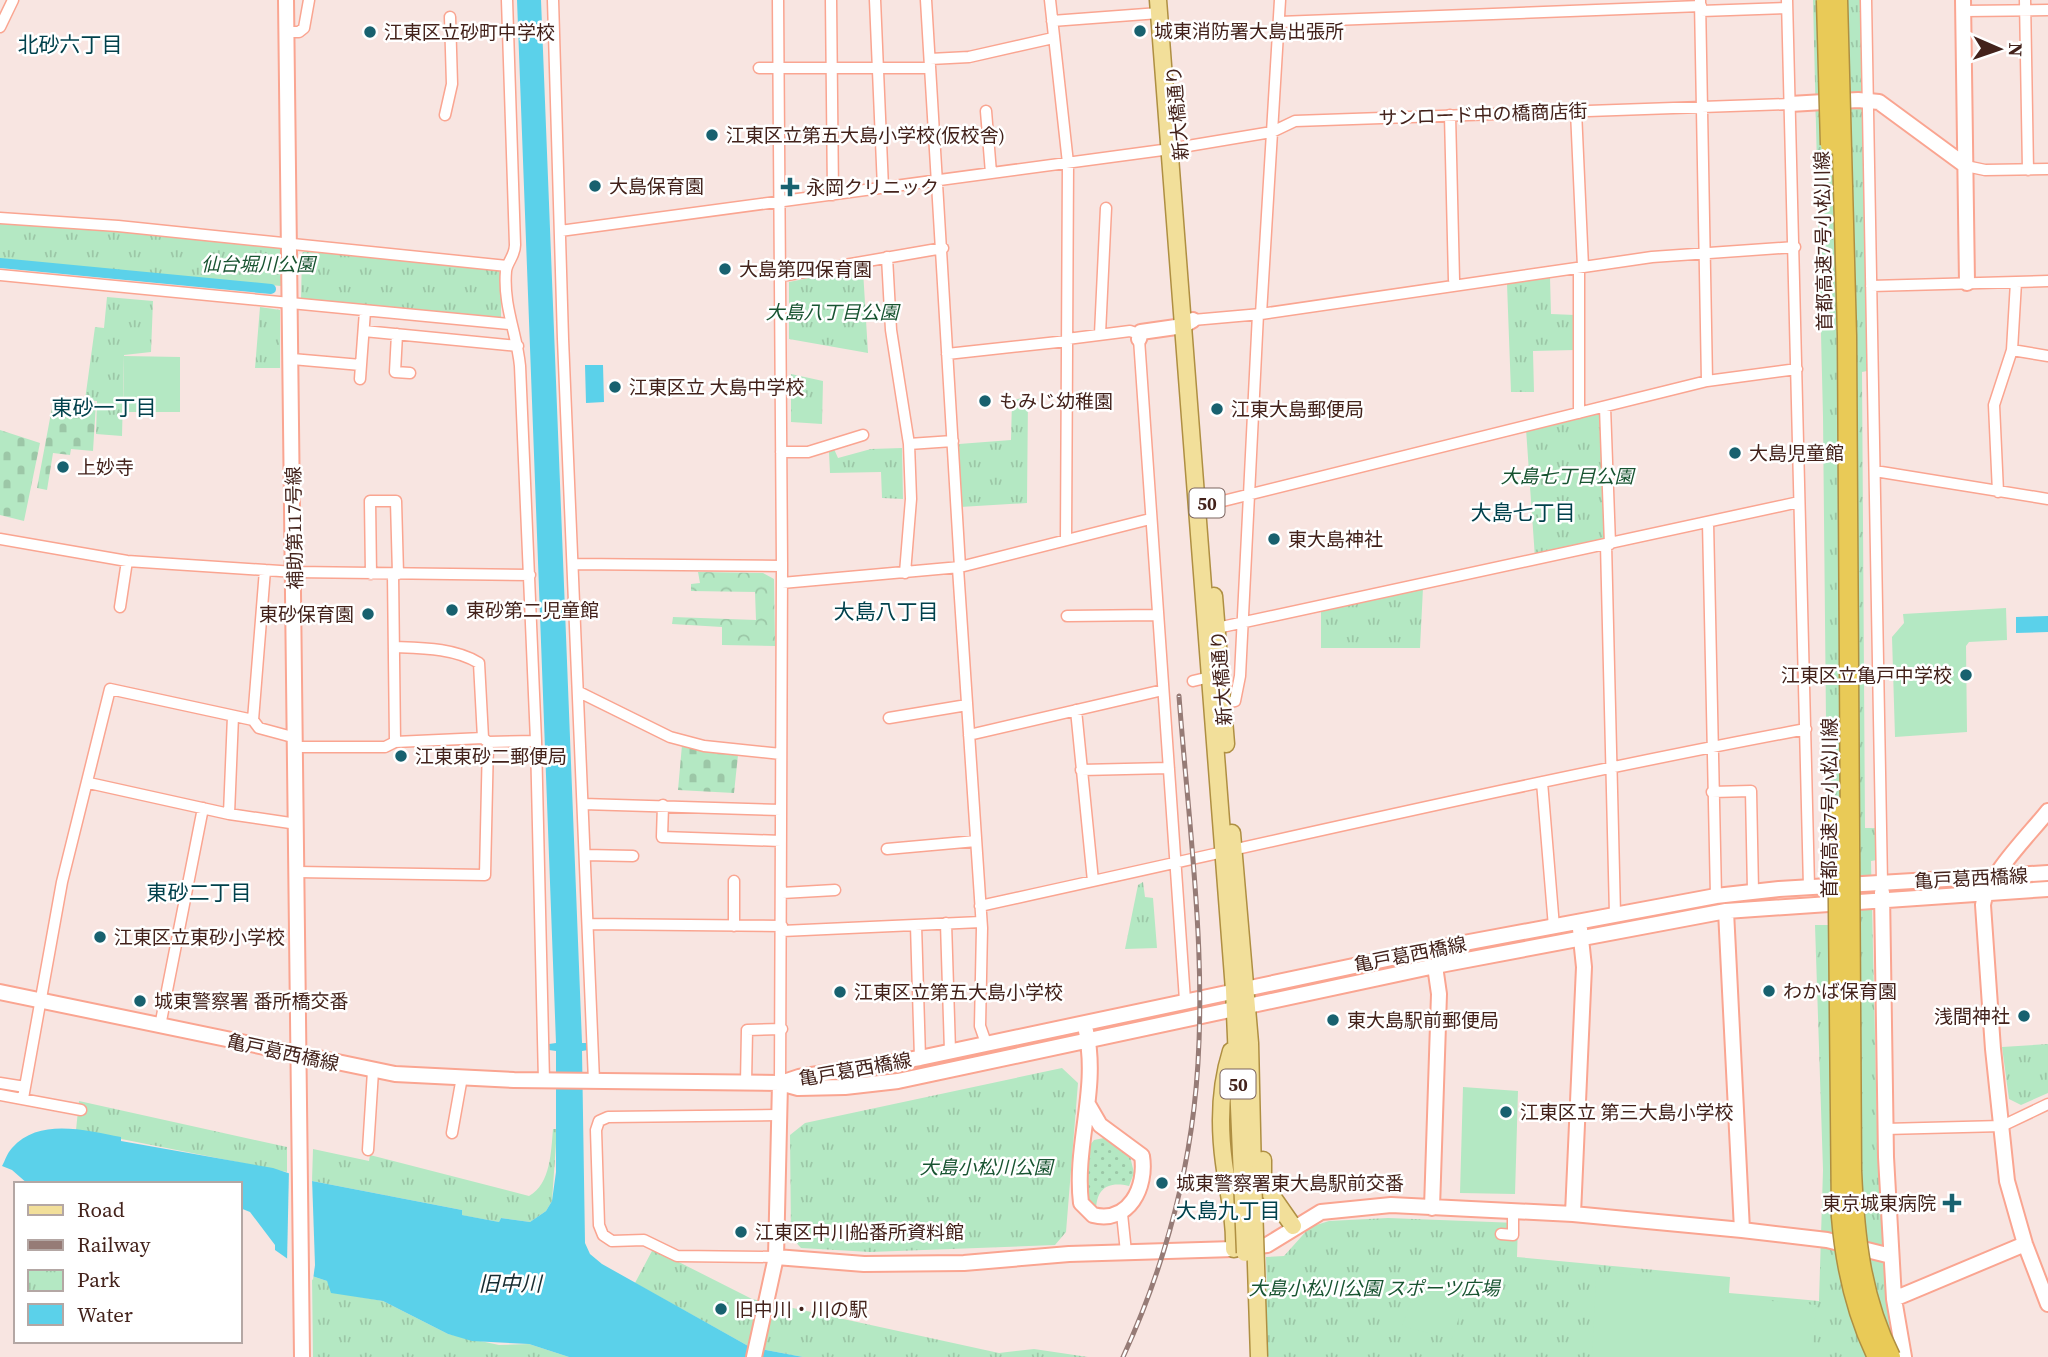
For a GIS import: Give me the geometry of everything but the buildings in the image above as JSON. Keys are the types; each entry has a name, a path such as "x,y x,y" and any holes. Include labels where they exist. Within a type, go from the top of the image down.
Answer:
{"highway":[{"name":"首都高速7号小松川線","path":"1826,0 1835,337 1839,1171 1843,1247 1849,1278 1863,1325 1877,1357"},
{"name":"首都高速7号小松川線","path":"1838,0 1847,336 1852,1171 1862,1275 1875,1321 1891,1357"}],"main road":[{"name":"新大橋通り","path":"1162,4 1188,323 1210,677 1229,851 1242,1007 1248,1175 1259,1357"},
{"name":"新大橋通り","path":"1188,323 1207,505 1223,702 1229,851"},
{"path":"1243,1039 1261,1086 1263,1183 1293,1226"},
{"path":"1234,1249 1234,1216 1224,1165 1222,1102 1243,1039"},
{"name":"新大橋通り","path":"1248,1175 1248,1357"}],"street":[{"path":"0,27 13,0"},
{"name":"補助第117号線","path":"286,0 292,245 302,1357"},
{"path":"287,32 299,32 304,27 309,0"},
{"path":"507,0 515,245 514,257 507,266 509,324 518,346 530,575 545,1081"},
{"path":"553,0 592,1081"},
{"path":"754,1357 776,1257 782,1029 778,0"},
{"path":"831,0 833,195"},
{"path":"876,0 883,188"},
{"path":"926,0 943,248 981,922 980,1026 986,1043"},
{"path":"1050,0 1068,163 1066,540"},
{"path":"1223,702 1235,701 1240,676 1280,0"},
{"path":"1866,0 1885,1129 1894,1299 1904,1357"},
{"path":"1052,20 1162,4"},
{"path":"1279,22 1787,4 1809,887"},
{"path":"2026,5 2028,170"},
{"path":"1967,283 1963,6 2026,5 2048,10"},
{"path":"1701,6 1707,381"},
{"path":"445,115 452,85 450,17"},
{"path":"759,68 878,68 930,64 1053,38"},
{"path":"1790,104 1868,100 1879,102 1966,166 1984,170 2048,169"},
{"name":"サンロード中の橋商店街","path":"560,231 1175,148 1272,132 1295,121 1790,104"},
{"path":"986,111 990,173"},
{"path":"1576,111 1581,268 1579,413"},
{"path":"1450,115 1455,283"},
{"path":"1100,334 1106,208"},
{"path":"0,218 507,266"},
{"path":"947,354 1130,331 1139,337 1188,323 1455,283 1704,251 1795,247"},
{"path":"781,276 943,248"},
{"path":"887,257 891,330 909,444 911,499 905,573"},
{"path":"0,275 509,324"},
{"path":"1871,286 2048,281"},
{"path":"1998,492 1994,405 2012,350 2017,282"},
{"path":"360,379 365,311"},
{"path":"364,331 518,346"},
{"path":"397,334 395,372 410,373"},
{"path":"1139,337 1185,1000"},
{"path":"2012,350 2048,356"},
{"path":"292,359 361,365"},
{"path":"1207,505 1707,381 1797,369"},
{"path":"1605,407 1615,914"},
{"path":"781,452 808,452 863,435"},
{"path":"909,444 953,441"},
{"path":"1875,471 2048,499"},
{"path":"371,574 370,501 396,501 395,742"},
{"path":"1217,628 1799,502"},
{"path":"782,583 959,567 1150,519"},
{"path":"1707,522 1716,896"},
{"path":"0,539 127,561 295,572 530,575"},
{"path":"120,607 127,561"},
{"path":"574,564 782,566"},
{"path":"265,570 253,720 259,728 296,743 385,747 395,742 536,741"},
{"path":"1067,615 1157,615"},
{"path":"298,872 485,875 486,740 479,663 471,658 430,648 395,647"},
{"path":"1193,681 1210,677"},
{"path":"23,1098 62,882 89,783 110,689 253,720"},
{"path":"969,735 1163,690"},
{"path":"579,692 670,737 704,746 781,754"},
{"path":"889,718 967,705"},
{"path":"1076,710 1093,881"},
{"path":"229,814 233,716"},
{"path":"980,906 1612,767 1806,730"},
{"path":"1082,770 1169,768"},
{"path":"1542,782 1554,927"},
{"path":"89,783 229,814 297,824"},
{"path":"1712,792 1751,792 1753,891"},
{"path":"583,804 781,810"},
{"path":"663,805 662,837 781,842"},
{"path":"160,1026 203,808"},
{"path":"2048,811 1985,893 1991,1019 2007,1181 2025,1244 2048,1304"},
{"path":"887,849 976,841"},
{"path":"585,855 633,856"},
{"name":"亀戸葛西橋線","path":"780,1083 799,1077 920,1058 1185,1000 1716,896 1809,887 2048,873"},
{"path":"734,881 734,926"},
{"name":"亀戸葛西橋線","path":"0,992 373,1071 545,1081 780,1083 798,1088 845,1087 966,1068 1435,966 1726,911 2048,889"},
{"path":"782,893 835,890"},
{"path":"1726,911 1742,1230"},
{"path":"1573,1213 1584,967 1579,921"},
{"path":"588,924 782,928 981,922"},
{"path":"934,1074 943,1063 947,1052 946,923"},
{"path":"916,925 920,1058"},
{"path":"1432,1208 1439,994 1435,966"},
{"path":"1084,1023 1091,1064 1080,1192 1084,1208 1098,1217 1122,1214 1132,1202 1143,1160 1140,1152 1097,1122 1089,1106"},
{"path":"746,1083 747,1030 782,1029"},
{"path":"947,1052 953,1061 966,1068"},
{"path":"368,1150 373,1071"},
{"path":"452,1133 462,1077"},
{"path":"0,1083 25,1087"},
{"path":"0,1095 81,1110"},
{"path":"1885,1129 2002,1126 2048,1104"},
{"path":"779,1115 608,1117 599,1121 596,1130 600,1225 603,1235 612,1241 644,1240 677,1256 776,1257 864,1264 964,1263 1266,1245 1293,1226 1321,1212 1391,1205 1573,1213 1742,1230 1828,1240 1891,1256"},
{"path":"1082,1154 1087,1139 1093,1134 1108,1133 1118,1137"},
{"path":"1501,1234 1513,1234 1513,1211"},
{"path":"1122,1214 1126,1252"},
{"path":"1894,1299 2025,1244"},
{"path":"1894,1299 1913,1357"}],"green space":[{"name":"大島小松川公園 スポーツ広場","path":"1813,0 1861,0 1867,371 1862,372 1865,828 1876,828 1877,860 1871,861 1877,1126 1886,1296 1901,1357 1266,1357 1266,1257 1284,1256 1310,1227 1329,1221 1388,1218 1518,1223 1517,1257 1730,1277 1729,1293 1819,1301 1823,1170 1815,925 1828,925 1823,417"},
{"name":"仙台堀川公園","path":"0,220 279,246 282,250 281,286 0,259"},
{"name":"仙台堀川公園","path":"305,251 498,269 501,274 501,319 301,300 302,253"},
{"name":"大島八丁目公園","path":"863,270 868,353 789,339 789,282 819,276 821,280"},
{"path":"1550,277 1551,314 1575,315 1575,350 1533,351 1534,392 1511,392 1507,284"},
{"path":"107,297 153,301 151,352 124,355 122,436 96,434 97,401 85,400 95,327 104,328"},
{"path":"260,307 280,310 280,368 255,368"},
{"path":"124,356 180,357 180,412 123,412"},
{"path":"791,374 823,381 822,424 791,422"},
{"path":"54,397 96,403 93,451 71,449 70,455 53,453 47,490 37,488"},
{"path":"1028,397 1027,503 960,507 959,444 1011,440 1012,400"},
{"name":"大島七丁目公園","path":"1599,411 1602,413 1605,543 1535,558 1526,429"},
{"path":"0,430 40,443 24,521 0,515"},
{"path":"902,448 903,499 882,498 881,472 830,473 829,452 834,449 838,458 871,449"},
{"path":"698,572 763,573 774,579 775,646 722,645 722,627 672,624 673,617 756,620 755,592 691,591 691,584 700,583"},
{"path":"1423,588 1420,648 1321,648 1321,609"},
{"path":"2006,608 2007,640 1969,642 1966,646 1967,732 1895,737 1892,637 1904,623 1903,614"},
{"path":"682,745 738,755 734,793 678,790"},
{"path":"1143,882 1145,897 1153,898 1157,948 1125,949 1138,885"},
{"path":"2048,1044 2048,1093 2021,1105 2009,1099 2002,1047"},
{"name":"大島小松川公園","path":"1062,1068 1078,1083 1066,1232 1055,1245 870,1252 801,1248 791,1237 790,1135 805,1123"},
{"path":"1463,1087 1518,1091 1515,1194 1460,1193"},
{"path":"79,1101 287,1147 287,1172 76,1130"},
{"path":"553,1129 557,1129 552,1201 546,1211 530,1222 501,1218 499,1222 461,1215 462,1210 312,1181 313,1149 369,1161 370,1155 529,1196 542,1184 546,1175"},
{"path":"1104,1138 1130,1156 1134,1173 1129,1186 1115,1185 1104,1188 1098,1198 1096,1212 1091,1210 1085,1193 1083,1174 1089,1147 1094,1140"},
{"path":"653,1249 752,1299 999,1353 1034,1349 1088,1357 803,1357 750,1347 635,1283"},
{"path":"1603,1272 1726,1283 1725,1297 1816,1305 1812,1357 1592,1357 1596,1277"},
{"path":"312,1276 327,1281 333,1292 383,1301 448,1334 499,1345 529,1344 569,1357 313,1357"},
{"path":"1434,1285 1451,1286 1467,1293 1452,1339 1402,1326 1411,1301"}],"water":[{"name":"旧中川","path":"517,0 541,0 582,1043 588,1043 588,1050 582,1051 585,1243 590,1254 602,1264 750,1347 803,1357 569,1357 529,1344 472,1341 448,1334 383,1301 331,1293 327,1281 312,1276 275,1250 275,1245 250,1212 242,1209 242,1182 26,1182 12,1170 2,1166 10,1150 23,1138 50,1129 79,1130 121,1137 121,1141 273,1168 312,1181 462,1210 462,1215 499,1222 501,1218 530,1222 546,1211 552,1201 556,1172 556,1051 549,1050 549,1044 556,1043"},
{"path":"585,365 603,365 604,402 586,403"},
{"path":"2048,616 2048,632 2016,633 2016,617"}],"pier":[{"path":"289,1169 312,1178 315,1265 313,1280 287,1263"}],"waterway":[{"path":"0,263 271,289"}],"railway":[{"path":"1123,1357 1159,1266 1177,1204 1194,1108 1200,1005 1199,954 1179,696"}],"place":[{"name":"城東消防署大島出張所","path":"1140,31"},
{"name":"江東区立砂町中学校","path":"370,32"},
{"name":"江東区立第五大島小学校(仮校舎)","path":"712,135"},
{"name":"大島保育園","path":"595,186"},
{"name":"永岡クリニック","path":"790,187"},
{"name":"大島第四保育園","path":"725,269"},
{"name":"江東区立 大島中学校","path":"615,387"},
{"name":"もみじ幼稚園","path":"985,401"},
{"name":"江東大島郵便局","path":"1217,409"},
{"name":"大島児童館","path":"1735,453"},
{"name":"上妙寺","path":"63,467"},
{"name":"東大島神社","path":"1274,539"},
{"name":"東砂第二児童館","path":"452,610"},
{"name":"東砂保育園","path":"368,614"},
{"name":"江東区立亀戸中学校","path":"1966,675"},
{"name":"江東東砂二郵便局","path":"401,756"},
{"name":"江東区立東砂小学校","path":"100,937"},
{"name":"わかば保育園","path":"1769,991"},
{"name":"江東区立第五大島小学校","path":"840,992"},
{"name":"城東警察署 番所橋交番","path":"140,1001"},
{"name":"浅間神社","path":"2024,1016"},
{"name":"東大島駅前郵便局","path":"1333,1020"},
{"name":"江東区立 第三大島小学校","path":"1506,1112"},
{"name":"城東警察署東大島駅前交番","path":"1162,1183"},
{"name":"東京城東病院","path":"1952,1203"},
{"name":"江東区中川船番所資料館","path":"741,1232"},
{"name":"旧中川・川の駅","path":"721,1309"}],"district":[{"name":"北砂六丁目","path":"70,44"},
{"name":"東砂一丁目","path":"104,407"},
{"name":"大島七丁目","path":"1523,512"},
{"name":"大島八丁目","path":"886,611"},
{"name":"東砂二丁目","path":"199,892"},
{"name":"大島九丁目","path":"1228,1210"}]}
